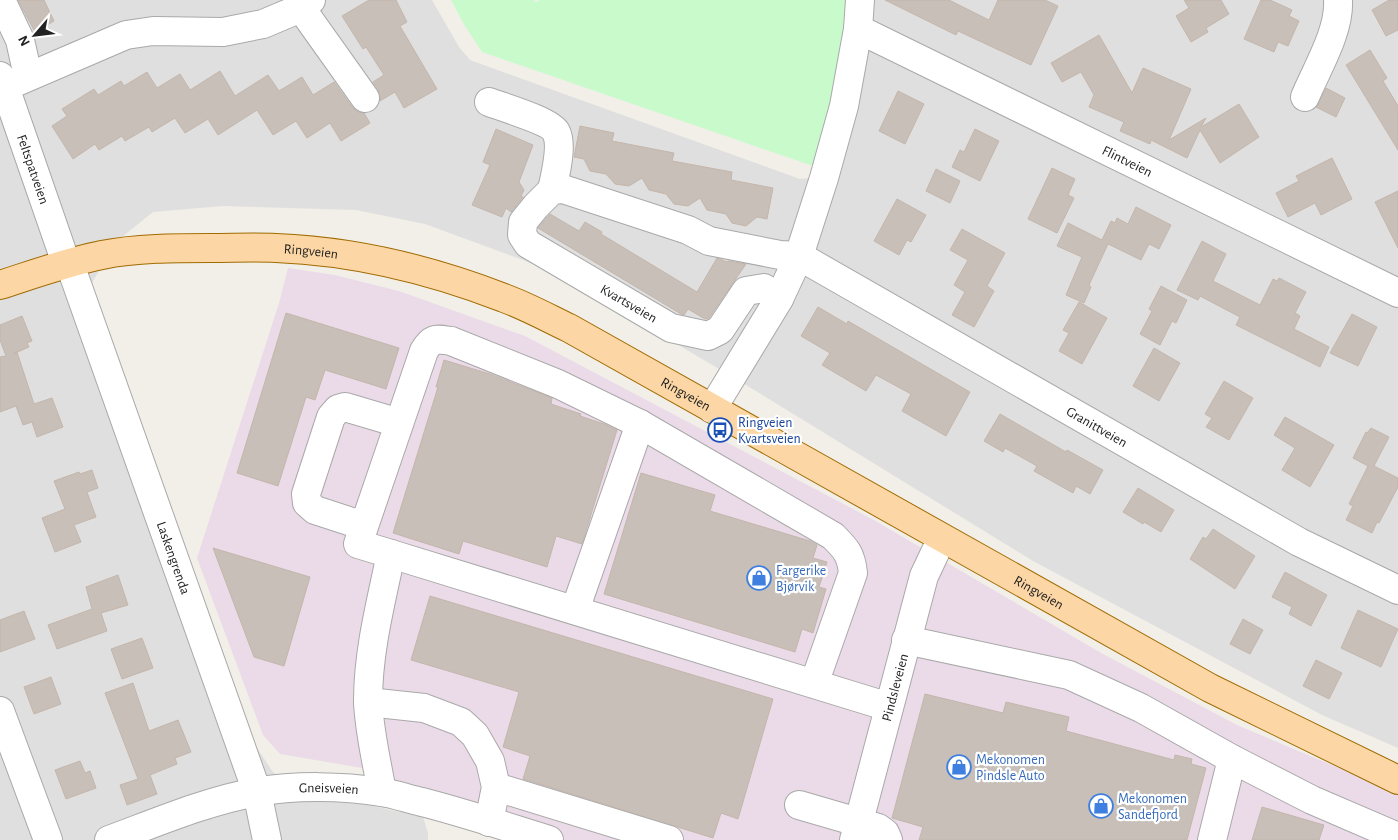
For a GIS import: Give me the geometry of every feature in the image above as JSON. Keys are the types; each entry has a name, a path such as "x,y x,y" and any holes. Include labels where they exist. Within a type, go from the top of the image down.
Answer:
{"main road":[{"name":"Ringveien","path":"0,285 70,270 104,254 193,248 276,248 333,253 373,260 428,272 506,298 569,328 1210,688 1398,780"}],"street":[{"name":"Feltspatveien","path":"1,0 20,40 11,80 70,270"},
{"path":"712,408 779,299 799,256 824,178 844,106 858,29 860,0"},
{"path":"1304,97 1330,40 1338,12 1338,0"},
{"path":"11,80 126,35 153,30 223,32 263,24 306,4 365,98"},
{"name":"Flintveien","path":"858,29 1398,293"},
{"path":"489,102 545,123 556,132 558,144 552,190 563,188 688,230 709,241 780,255 799,256"},
{"name":"Kvartsveien","path":"552,190 523,222 522,235 528,244 671,328 708,336 720,330 746,291 764,288 779,299"},
{"name":"Granittveien","path":"799,256 1298,542 1398,590"},
{"name":"Laskengrenda","path":"70,270 257,792 266,840"},
{"path":"361,535 424,351 429,343 437,339 451,341 558,384 640,424 833,536 846,548 852,560 853,573 814,684"},
{"path":"399,423 345,407 338,409 331,417 306,494 307,503 315,510 391,554 889,707"},
{"path":"575,610 640,424"},
{"name":"Pindsleveien","path":"856,831 924,576 942,538"},
{"path":"382,792 368,702 371,650 391,554"},
{"path":"906,640 1069,675 1141,708 1232,759 1312,800 1398,837"},
{"path":"368,702 424,708 461,722 475,735 490,760 496,787 489,822"},
{"path":"0,711 48,840"},
{"path":"1212,840 1232,759"},
{"path":"496,787 669,840"},
{"name":"Gneisveien","path":"109,840 228,799 257,792 294,788 382,792 449,809 549,840"},
{"path":"799,805 856,831 878,828 885,833 888,840"}],"shaded area":[{"path":"0,0 432,0 459,47 470,60 800,179 811,178 838,0 1398,0 1398,748 1322,715 1033,561 746,385 601,299 531,263 425,224 356,210 223,206 153,212 117,241 90,286 251,739 273,772 316,800 368,805 423,817 428,840 0,840"},
{"path":"288,268 335,275 399,291 525,336 872,519 1103,654 1237,725 1398,793 1398,840 535,840 449,809 368,769 280,754 263,735 197,558 279,303"}],"green space":[{"path":"451,0 534,0 536,2 540,0 852,0 851,14 816,165 810,165 482,52"}],"building":[{"path":"18,0 44,0 54,21 35,32"},
{"path":"369,0 396,0 407,22 400,26 437,89 404,108 395,92 380,101 378,89 373,82 384,75 366,47 363,49 342,16"},
{"path":"885,0 949,0 989,20 998,0 1045,0 1058,6 1031,65 958,31 956,35"},
{"path":"1184,0 1221,0 1229,14 1206,28 1208,32 1191,42 1176,16 1189,8"},
{"path":"1261,0 1270,0 1292,10 1289,16 1299,21 1288,46 1278,42 1274,52 1244,39"},
{"path":"1389,0 1398,0 1398,30 1386,36 1372,10"},
{"path":"1099,35 1132,93 1143,68 1191,89 1169,140 1206,118 1201,127 1239,104 1259,137 1220,163 1200,130 1187,158 1151,140 1150,144 1120,131 1124,122 1089,107 1094,95 1081,72 1062,82 1051,63"},
{"path":"1370,50 1387,78 1383,81 1398,106 1398,150 1346,65"},
{"path":"220,71 235,96 268,75 279,91 302,77 313,95 334,82 352,107 358,112 364,113 370,123 341,141 330,123 307,138 296,121 273,135 257,110 218,135 208,119 185,133 175,118 152,132 149,127 125,141 122,136 99,150 95,144 73,159 52,126 67,116 62,109 94,89 98,95 121,81 124,86 147,72 157,88 180,74 190,90"},
{"path":"1326,88 1345,98 1336,117 1316,107"},
{"path":"898,91 924,104 905,144 879,131"},
{"path":"580,126 614,133 612,141 674,153 672,161 732,172 731,180 773,188 767,219 757,217 746,226 732,223 726,214 707,210 700,198 688,206 674,204 666,194 649,190 642,178 629,186 615,184 606,174 590,171 584,159 574,157"},
{"path":"496,129 533,145 519,182 524,190 521,196 523,197 511,212 506,208 502,217 472,205 490,165 483,162"},
{"path":"975,129 999,141 980,181 952,167 960,150 964,152"},
{"path":"1332,158 1352,199 1321,215 1315,203 1288,217 1276,193 1299,181 1296,176"},
{"path":"1052,168 1075,179 1068,195 1074,198 1057,233 1028,219"},
{"path":"936,169 960,181 950,203 926,191"},
{"path":"1398,191 1398,248 1375,202"},
{"path":"897,199 926,215 911,242 907,240 899,255 874,241"},
{"path":"1136,207 1171,225 1159,249 1149,244 1141,260 1108,244 1089,285 1091,287 1084,303 1066,295 1082,257 1057,246 1068,223 1102,240 1111,221 1115,223 1117,218 1128,224"},
{"path":"550,214 579,231 585,222 602,232 601,234 697,292 717,258 727,262 746,264 709,318 705,319 688,309 684,315 538,228"},
{"path":"962,229 1005,253 987,286 994,291 974,327 952,315 965,292 954,285 968,260 950,250"},
{"path":"1202,241 1226,254 1213,281 1260,305 1273,279 1277,281 1279,278 1306,292 1295,313 1300,316 1294,329 1329,347 1320,367 1236,325 1240,317 1200,296 1198,300 1177,290"},
{"path":"1161,286 1187,300 1176,323 1172,321 1160,345 1140,334 1152,311 1149,309"},
{"path":"1079,302 1107,318 1082,364 1059,351 1069,333 1063,330"},
{"path":"818,307 847,324 848,321 970,392 946,436 902,411 911,394 876,375 866,391 822,365 830,353 801,336"},
{"path":"286,313 399,348 386,389 325,370 315,400 306,397 278,486 237,473"},
{"path":"1352,314 1377,327 1358,366 1330,353"},
{"path":"22,316 32,341 27,343 29,347 17,352 34,404 52,398 63,427 37,437 32,422 23,425 16,406 0,412 0,357 6,356 0,340 0,325"},
{"path":"1154,348 1180,363 1159,401 1133,386"},
{"path":"444,360 490,374 552,398 551,404 581,414 580,416 617,430 582,544 556,536 547,567 463,541 459,554 393,533 438,387 436,387"},
{"path":"1224,381 1253,398 1229,440 1206,427 1212,418 1205,414"},
{"path":"1000,414 1066,452 1067,450 1103,470 1090,494 1076,486 1073,493 1034,471 1037,466 1005,448 1003,452 984,441"},
{"path":"1285,417 1334,445 1310,487 1282,470 1295,448 1274,435"},
{"path":"1371,428 1389,437 1374,466 1398,478 1398,487 1372,533 1346,520 1353,506 1349,504 1368,466 1353,458 1366,432"},
{"path":"92,470 98,488 87,492 96,517 74,525 81,542 55,552 42,518 65,509 54,481 79,472 80,474"},
{"path":"641,473 715,495 710,511 810,541 817,545 813,558 827,562 819,587 826,589 813,633 802,629 795,652 604,594"},
{"path":"1138,488 1174,510 1161,532 1123,512"},
{"path":"1213,529 1255,556 1235,589 1190,559 1203,537 1206,539"},
{"path":"213,548 310,577 284,666 254,657"},
{"path":"1285,572 1327,595 1311,626 1289,614 1292,607 1272,597"},
{"path":"118,575 128,605 101,613 107,631 57,649 48,625 92,609 86,587"},
{"path":"430,596 773,699 738,819 721,813 713,838 523,779 530,756 503,747 519,692 411,660"},
{"path":"1358,610 1398,629 1381,667 1341,648"},
{"path":"24,611 35,639 0,652 0,620"},
{"path":"1243,619 1263,630 1250,654 1230,644"},
{"path":"142,638 153,668 122,679 111,649"},
{"path":"1316,660 1342,673 1329,699 1303,686"},
{"path":"51,677 61,704 34,714 24,687"},
{"path":"133,683 149,731 178,720 191,752 175,758 177,764 150,775 157,794 127,805 120,785 138,779 105,693"},
{"path":"925,694 1003,713 1006,702 1069,717 1066,731 1174,760 1175,755 1192,759 1191,764 1206,768 1187,840 919,840 923,827 892,818"},
{"path":"80,761 85,773 90,771 96,788 66,799 55,770"},
{"path":"1262,807 1324,825 1319,840 1252,840"}],"place":[{"name":"Ringveien Kvartsveien","path":"720,430"},
{"name":"Fargerike Bjørvik","path":"759,578"},
{"name":"Mekonomen Pindsle Auto","path":"959,767"},
{"name":"Mekonomen Sandefjord","path":"1101,806"}]}
